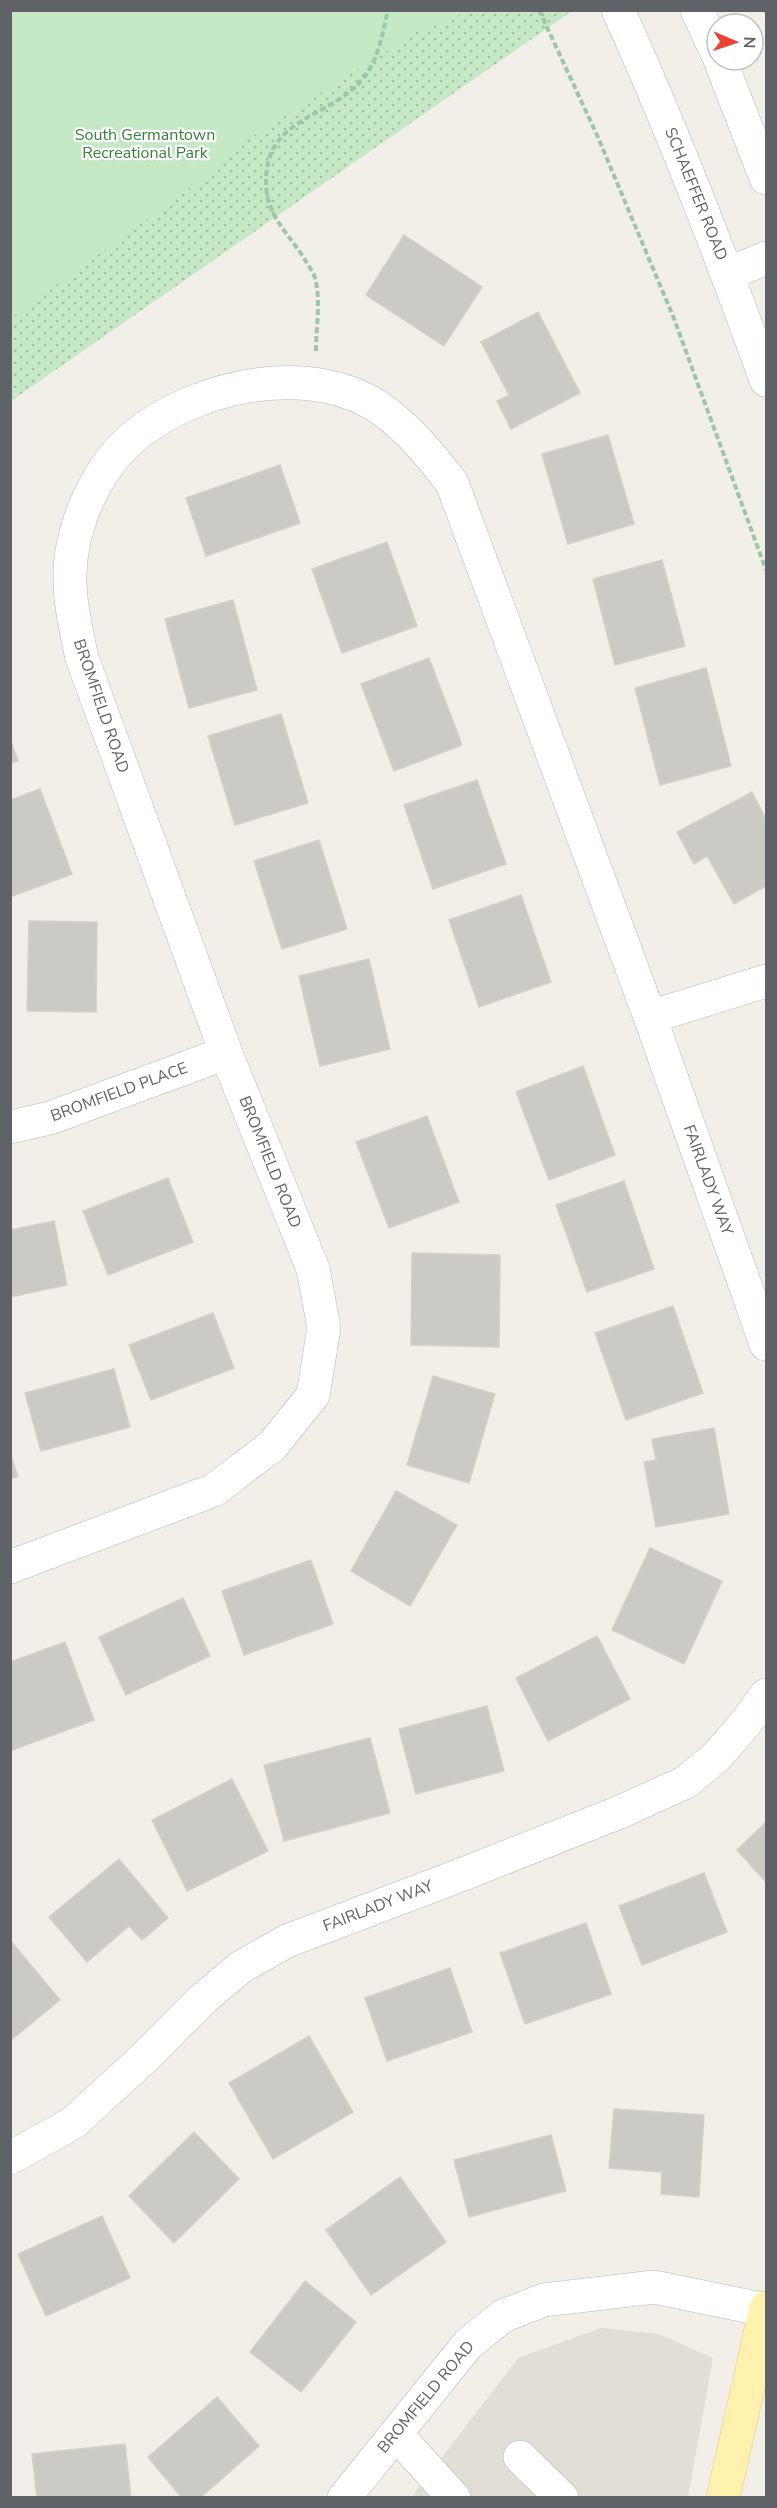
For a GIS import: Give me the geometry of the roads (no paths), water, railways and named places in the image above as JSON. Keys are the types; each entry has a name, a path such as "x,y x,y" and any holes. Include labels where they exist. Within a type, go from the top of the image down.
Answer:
{"main road":[{"path":"723,2498 766,2309"}],"street":[{"name":"SCHAEFFER ROAD","path":"618,10 656,93 728,274 766,380"},
{"path":"698,10 705,26"},
{"path":"725,72 766,178"},
{"path":"728,274 766,258"},
{"name":"BROMFIELD ROAD","path":"10,1567 214,1490 272,1446 314,1395 324,1328 313,1269 226,1053 82,658 70,603 72,547 88,500 108,465 136,435 177,409 223,390 268,383 315,385 349,393 383,410 420,443 452,483 651,1017"},
{"path":"651,1017 766,981"},
{"name":"FAIRLADY WAY","path":"651,1017 766,1344"},
{"name":"BROMFIELD PLACE","path":"10,1127 50,1118 226,1053"},
{"name":"FAIRLADY WAY","path":"10,2158 73,2124 144,2058 202,1999 241,1967 287,1941 620,1812 686,1782 716,1757 745,1724 766,1695"},
{"name":"BROMFIELD ROAD","path":"344,2498 468,2344 503,2316 544,2300 654,2286 766,2309"},
{"path":"396,2434 454,2498"},
{"path":"520,2457 562,2498"}],"park label":[{"name":"South Germantown Recreational Park","path":"145,144"}]}
